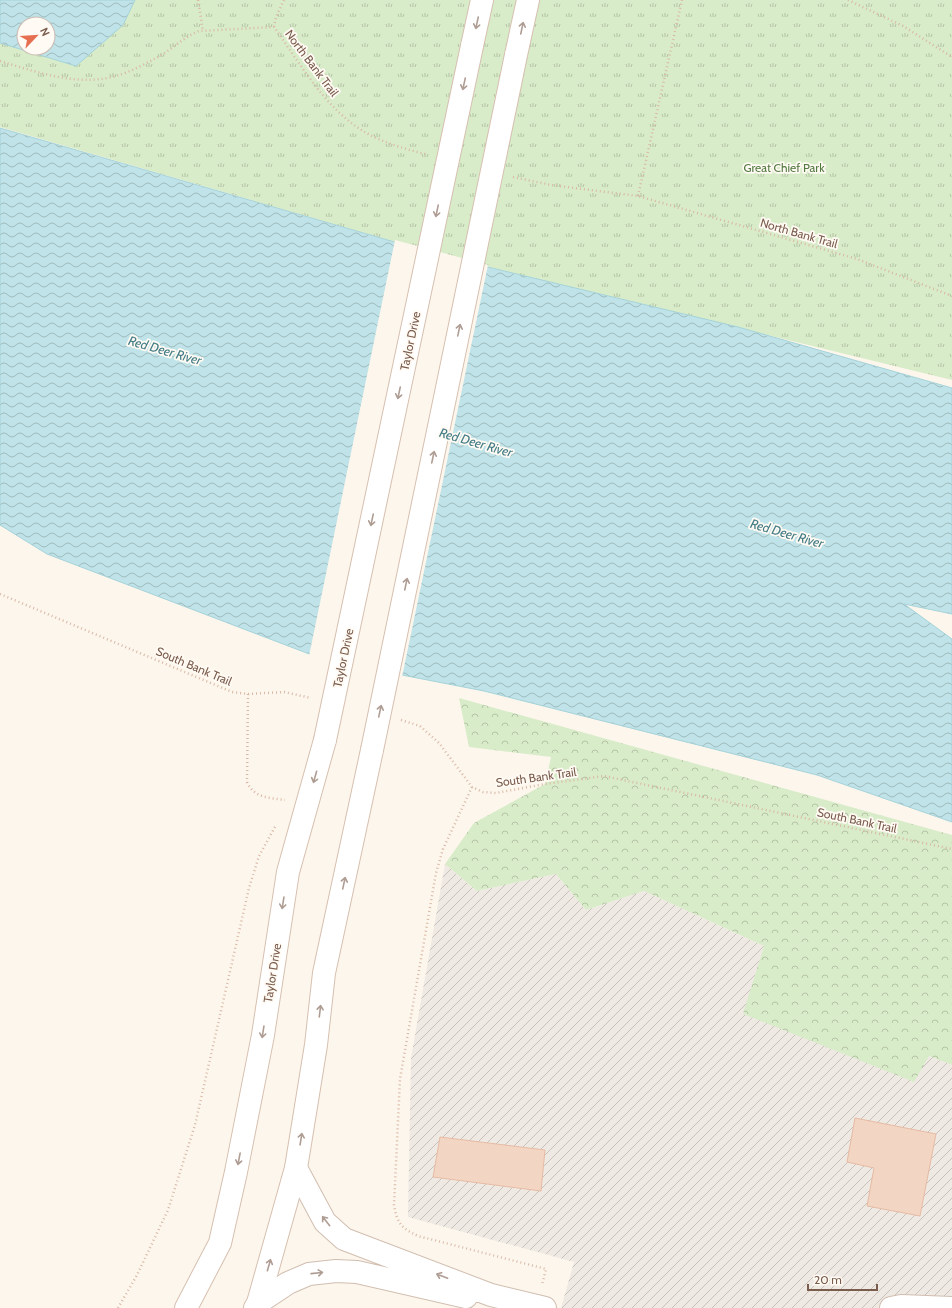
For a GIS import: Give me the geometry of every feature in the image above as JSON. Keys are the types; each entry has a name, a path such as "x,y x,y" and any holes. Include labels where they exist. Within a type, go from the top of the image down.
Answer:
{"main road":[{"name":"Taylor Drive","path":"186,1308 220,1243 236,1172 261,1042 288,872 325,740 482,0"},
{"path":"257,1305 296,1168 316,1045 324,973 372,750 528,0"},
{"path":"296,1168 325,1222 344,1239 518,1305 545,1308"},
{"path":"257,1305 288,1283 309,1274 336,1271 357,1272 463,1297 491,1295"},
{"path":"891,1308 901,1306 952,1308"}],"path":[{"path":"198,0 203,31"},
{"path":"274,27 276,17 284,0"},
{"name":"North Bank Trail","path":"682,0 638,196 857,258 952,296"},
{"path":"848,0 903,26 952,57"},
{"name":"North Bank Trail","path":"0,61 53,76 71,79 106,78 118,76 160,56 191,34 203,31 274,27 317,87 336,109 352,124 375,137"},
{"name":"South Bank Trail","path":"0,594 232,692 248,694 284,692 314,699"},
{"path":"248,694 247,782 252,790 259,796 291,801"},
{"path":"395,718 420,726 439,743 472,787 442,849 436,873 400,1079 394,1205 396,1218 405,1229 418,1236 546,1269 543,1281"},
{"name":"South Bank Trail","path":"472,787 484,792 496,793 545,784 604,776 952,849"},
{"path":"118,1308 137,1275 168,1210 196,1125 249,888 259,856 280,819"}],"shaded area":[{"path":"445,864 477,891 556,874 586,910 644,891 764,946 744,1014 929,1056 952,1065 952,1308 561,1308 574,1262 408,1217 411,1058"}],"green space":[{"name":"Great Chief Park","path":"0,0 952,0 952,380 450,258 0,127"},
{"path":"459,698 952,835 952,1065 929,1056 914,1082 743,1014 764,946 644,891 586,910 556,874 477,891 445,864 474,823 545,784 551,757 469,747"}],"water":[{"path":"0,0 135,0 123,25 76,66 43,56 56,56 56,16 16,16 16,48 0,43"},
{"name":"Red Deer River","path":"0,128 450,258 738,327 952,388 952,614 904,604 952,639 952,822 817,775 484,691 325,660 47,554 0,525"}],"pier":[{"path":"395,240 488,265 402,677 325,662 309,656"}],"building":[{"path":"855,1118 936,1134 920,1216 867,1206 874,1168 847,1162"},
{"path":"440,1137 545,1150 541,1191 433,1177"}]}
